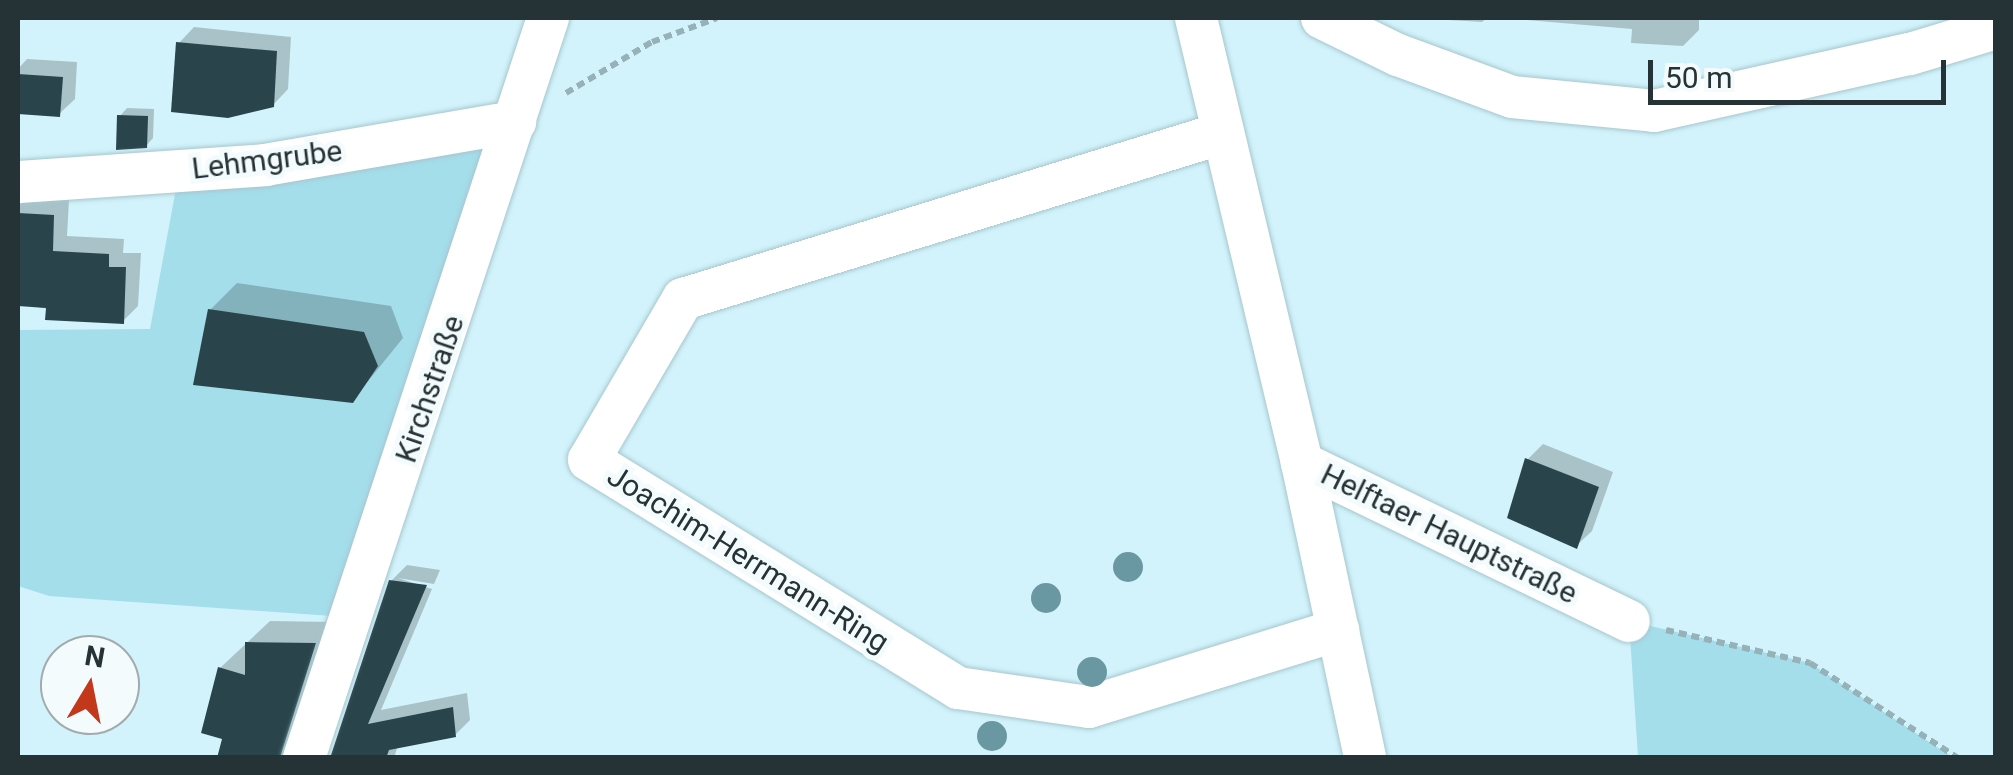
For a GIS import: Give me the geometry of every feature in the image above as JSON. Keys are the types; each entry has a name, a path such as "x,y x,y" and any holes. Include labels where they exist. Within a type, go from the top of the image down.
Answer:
{"street":[{"name":"Kirchstraße","path":"304,758 548,18"},
{"name":"Helftaer Hauptstraße","path":"1196,18 1302,463 1630,622"},
{"path":"1322,18 1398,55 1512,97 1637,110 1910,54 1996,28"},
{"name":"Lehmgrube","path":"18,182 265,165 515,122"},
{"name":"Joachim-Herrmann-Ring","path":"1223,133 682,300 589,460 958,688 1089,708 1338,630"},
{"path":"1302,463 1365,758"}],"path":[{"path":"515,122 652,42 717,18"},
{"path":"1630,622 1810,663 1958,758"}],"shaded area":[{"path":"502,140 332,616 49,596 18,586 18,330 150,329 177,183"},
{"path":"1629,621 1810,663 1952,757 1638,757"}],"building":[{"path":"176,42 277,51 274,107 228,118 171,112"},
{"path":"18,74 63,77 60,117 18,114"},
{"path":"117,115 148,116 147,148 116,150"},
{"path":"18,213 54,215 53,251 109,254 109,267 126,267 124,324 45,320 46,308 18,306"},
{"path":"208,309 364,332 378,366 353,403 193,385"},
{"path":"1525,458 1599,487 1577,549 1507,518"},
{"path":"389,580 427,585 368,724 453,707 456,737 389,750 386,758 330,758"},
{"path":"245,642 316,643 280,758 217,758 222,739 201,733 218,667 245,675"}]}
